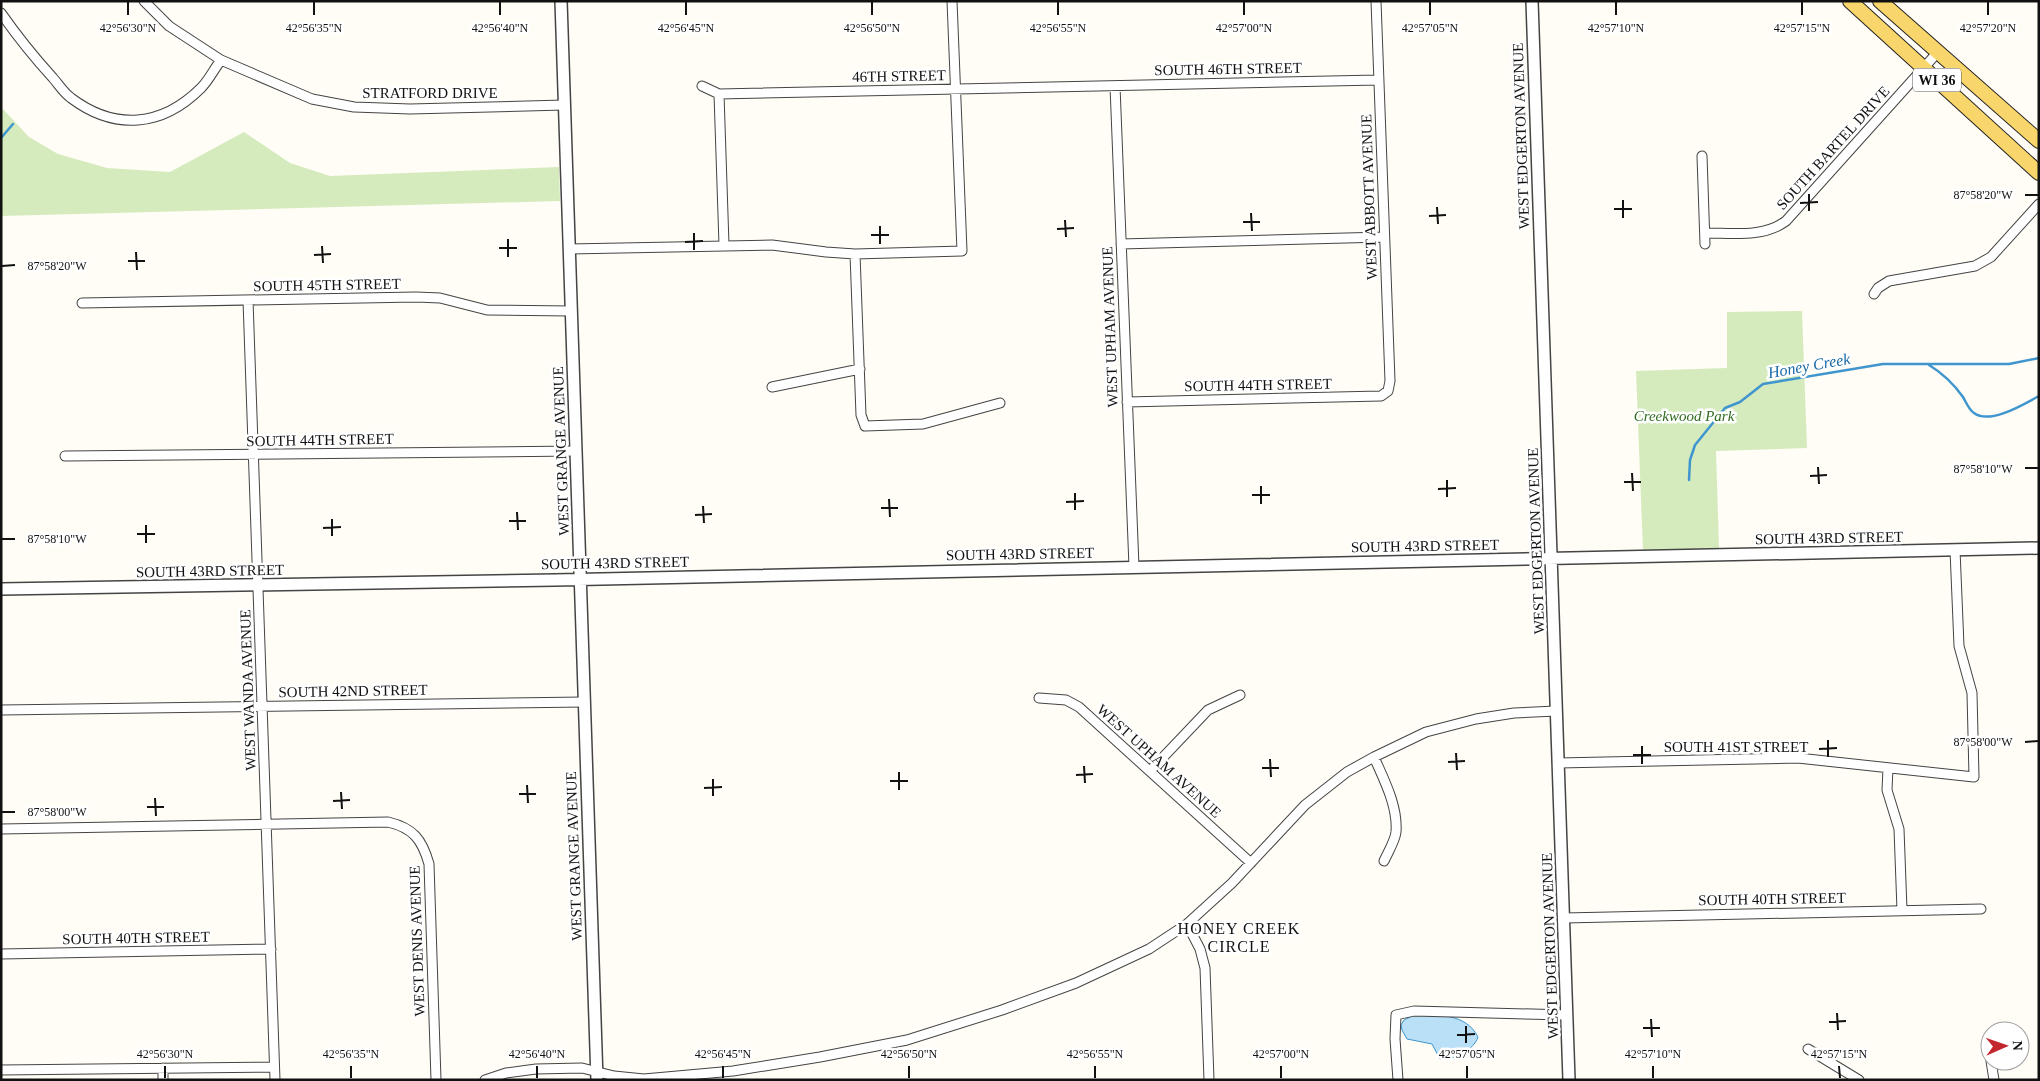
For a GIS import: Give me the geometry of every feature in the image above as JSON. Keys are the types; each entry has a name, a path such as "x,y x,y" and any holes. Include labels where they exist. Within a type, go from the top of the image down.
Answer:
{"main road":[{"name":"WI 36","path":"1850,1 2039,173"},
{"name":"WI 36","path":"1880,1 2039,141"}],"street":[{"name":"STRATFORD DRIVE","path":"144,1 169,26 221,60 312,99 354,106 410,109 564,105"},
{"name":"WEST GRANGE AVENUE","path":"561,1 597,1076"},
{"path":"569,249 772,245 855,254 962,251 952,1"},
{"name":"WEST ABBOTT AVENUE","path":"1376,1 1390,381 1388,391"},
{"name":"WEST EDGERTON AVENUE","path":"1532,1 1569,1080"},
{"path":"1,13 19,39 70,98 103,116 133,122 165,114 185,103 203,87 221,60"},
{"name":"SOUTH BARTEL DRIVE","path":"1705,233 1762,232 1778,226 1786,220 1937,53"},
{"name":"SOUTH 46TH STREET","path":"1079,86 1378,80"},
{"path":"702,86 719,94 724,245"},
{"name":"46TH STREET","path":"719,94 1079,86"},
{"name":"WEST UPHAM AVENUE","path":"1115,86 1134,567"},
{"path":"1702,156 1705,244"},
{"path":"1874,294 1878,288 1889,281 1975,266 1992,257 2039,204"},
{"path":"1121,244 1384,237"},
{"path":"855,254 861,415 865,426 923,424 1000,403"},
{"name":"SOUTH 45TH STREET","path":"82,303 416,297 440,298 487,310 571,311"},
{"name":"WEST WANDA AVENUE","path":"248,300 275,1080"},
{"path":"772,387 860,369"},
{"name":"SOUTH 44TH STREET","path":"1127,402 1381,396 1388,391"},
{"name":"SOUTH 44TH STREET","path":"65,456 576,451"},
{"name":"SOUTH 43RD STREET","path":"1,590 2039,548"},
{"name":"SOUTH 41ST STREET","path":"1558,763 1798,758 1974,777 1972,693 1959,646 1956,550"},
{"path":"1150,771 1208,710 1240,695"},
{"name":"WEST UPHAM AVENUE","path":"1039,698 1066,700 1079,707 1252,863"},
{"name":"SOUTH 42ND STREET","path":"1,710 584,702"},
{"path":"485,1080 506,1073 536,1069 582,1068 597,1076 644,1079 733,1071 907,1040 1002,1010 1076,983 1149,948 1187,924 1252,863 1305,804 1347,772 1374,756 1426,732 1476,719 1514,713 1556,711"},
{"path":"1374,756 1395,810 1396,833 1384,861"},
{"path":"1888,768 1887,790 1899,829 1902,910"},
{"name":"WEST DENIS AVENUE","path":"266,826 388,822 413,832 425,848 429,864 436,1080"},
{"path":"1,829 266,826"},
{"name":"SOUTH 40TH STREET","path":"1564,918 1981,909"},
{"path":"1187,924 1200,949 1205,968 1209,1080"},
{"name":"SOUTH 40TH STREET","path":"1,954 271,950"},
{"path":"1398,1080 1395,1039 1396,1015 1414,1010 1567,1015"},
{"path":"1808,1049 1859,1080"},
{"path":"1,1070 274,1067"},
{"path":"163,1068 163,1080"}],"green space":[{"path":"1,107 29,137 58,154 107,168 170,172 244,132 290,163 330,176 559,167 560,201 1,216"},
{"name":"Creekwood Park","path":"1802,311 1807,448 1716,451 1719,548 1643,551 1636,371 1727,368 1727,312"}],"water":[{"path":"1414,1015 1459,1019 1473,1029 1478,1037 1476,1042 1462,1054 1440,1059 1432,1044 1407,1039 1401,1025 1404,1020"}],"waterway":[{"path":"1,138 13,124"},
{"name":"Honey Creek","path":"1689,480 1690,460 1695,445 1725,408 1740,402 1763,384 1883,364 2009,364 2039,358"},
{"name":"Honey Creek","path":"1929,365 1948,379 1956,387 1971,410 1981,416 1989,417 2007,412 2039,396"}],"district":[{"name":"HONEY CREEK CIRCLE","path":"1239,937"}]}
